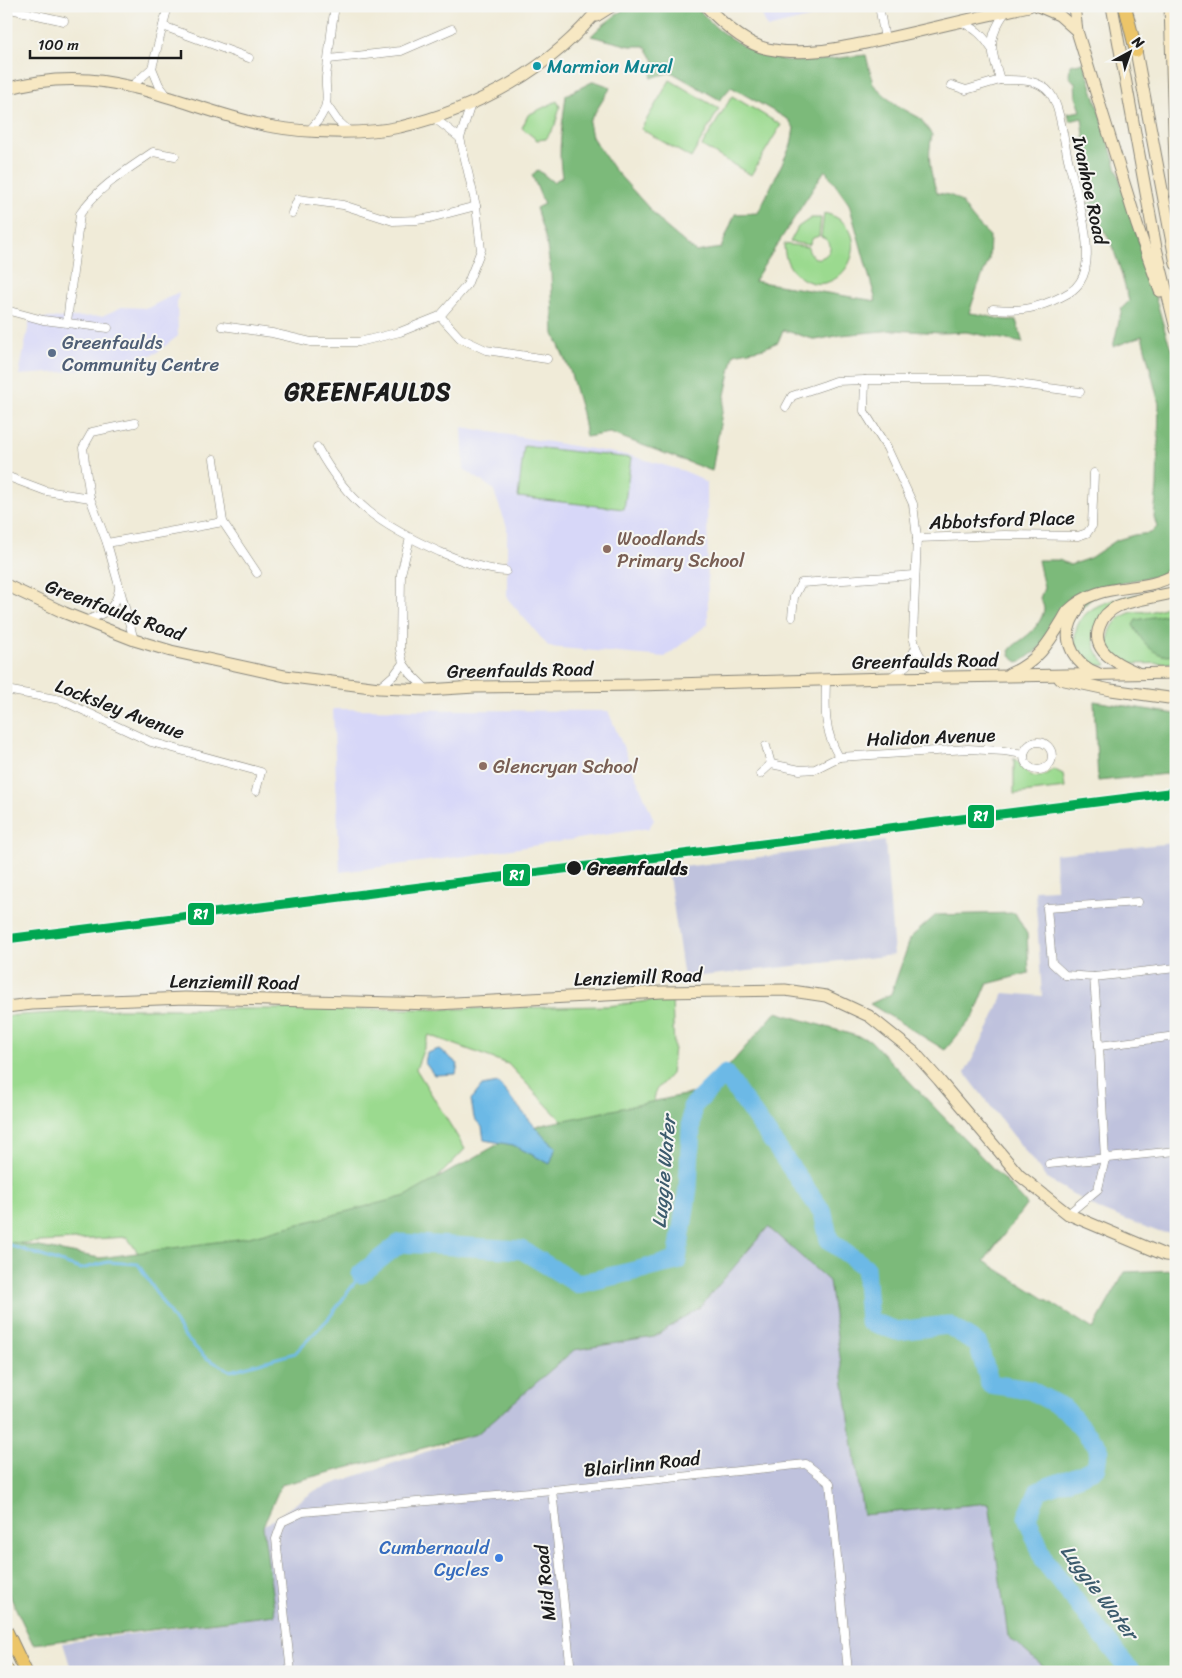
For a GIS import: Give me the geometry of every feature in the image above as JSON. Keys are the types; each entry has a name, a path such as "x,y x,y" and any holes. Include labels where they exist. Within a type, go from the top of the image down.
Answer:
{"main road":[{"path":"6,89 24,84 53,80 89,80 130,88 169,98 197,108 269,126 309,131 350,132 398,127 471,104 525,75 547,60 601,6"},
{"path":"590,19 612,6"},
{"path":"706,6 740,37 767,49 807,53 885,39 1030,6"},
{"path":"718,6 729,28"},
{"path":"1038,6 1059,15 1077,31"},
{"path":"1074,6 1077,31 1147,256 1158,286 1170,308"},
{"path":"1112,6 1156,248 1176,328"},
{"path":"1125,6 1136,51 1176,264"},
{"path":"1134,6 1136,51"},
{"path":"1170,6 1176,194"},
{"path":"1003,676 1025,667 1033,661 1047,645 1068,611 1074,605 1096,593 1159,582 1176,574"},
{"name":"Greenfaulds Road","path":"6,585 84,621 134,640 215,662 285,676 379,688 427,690 475,687 1052,676"},
{"path":"1142,674 1115,662 1106,655 1098,639 1098,630 1101,622 1105,615 1120,605 1176,592"},
{"path":"1081,602 1070,622 1070,644 1076,657 1084,667 1098,674"},
{"path":"1052,676 1176,673"},
{"path":"1052,676 1090,687 1176,699"},
{"name":"Lenziemill Road","path":"6,1007 32,1004 185,998 436,1004 662,992 785,990 826,996 869,1016 914,1052 1019,1175 1068,1214 1165,1255 1176,1256"},
{"path":"6,1630 26,1672"},
{"path":"6,1668 8,1672"}],"street":[{"path":"130,88 152,68 168,6"},
{"path":"309,131 320,118 326,104 330,30 335,6"},
{"path":"879,6 885,39"},
{"path":"6,8 64,21"},
{"path":"991,48 995,30 1006,11"},
{"path":"961,22 972,26 991,48 1000,80"},
{"path":"163,26 249,58"},
{"path":"329,59 401,51 452,29"},
{"path":"152,68 169,98"},
{"name":"Ivanhoe Road","path":"951,85 966,90 1000,80 1026,80 1034,82 1049,92 1056,102 1082,214 1088,263 1080,282 1072,291 1031,309 993,309"},
{"path":"326,104 337,120 350,132"},
{"path":"222,326 272,333 311,342 359,342 400,332 440,316 467,285 481,250 476,206 460,138 471,104"},
{"path":"433,117 460,138"},
{"path":"67,322 80,214 87,203 118,176 153,152 175,156"},
{"path":"292,213 298,200 343,205 393,221 430,218 476,206"},
{"path":"6,310 43,320 108,328"},
{"path":"440,316 460,338 486,350 547,359"},
{"path":"865,380 864,411 887,448 913,504 917,538 913,636 915,649 920,658 943,678"},
{"path":"786,406 792,396 836,381 987,380 1080,392"},
{"path":"134,640 108,543 90,498 83,448 92,432 135,423"},
{"path":"317,447 327,466 343,488 376,519 410,538 463,562 506,571"},
{"path":"214,459 224,522 257,573"},
{"name":"Abbotsford Place","path":"917,538 1004,535 1078,536 1087,533 1092,526 1094,474"},
{"path":"6,476 46,491 90,498"},
{"path":"108,543 224,522"},
{"path":"410,538 401,574 400,649 403,663 427,690"},
{"path":"792,617 794,597 801,583 916,575"},
{"path":"84,621 107,612 118,595 120,587"},
{"path":"890,678 907,665 915,649"},
{"path":"379,688 395,674 403,663"},
{"path":"826,681 824,714 830,742 839,757"},
{"name":"Locksley Avenue","path":"6,690 61,700 151,742 261,772 256,791"},
{"path":"760,774 772,764 766,746"},
{"name":"Halidon Avenue","path":"772,764 800,770 816,769 839,757 968,750 1004,751 1024,754"},
{"path":"1138,902 1047,908 1052,963 1065,975 1094,976 1176,968"},
{"path":"1068,1214 1098,1189 1105,1160 1094,976"},
{"path":"1099,1046 1176,1036"},
{"path":"1049,1164 1105,1160 1176,1151"},
{"name":"Blairlinn Road","path":"291,1672 276,1539 282,1522 303,1512 552,1490 806,1464 830,1483 848,1672"},
{"name":"Mid Road","path":"552,1490 571,1672"}],"shaded area":[{"path":"759,6 856,6 767,28"},
{"path":"179,292 177,303 178,336 156,353 126,364 63,372 19,375 30,319 102,316 122,307 148,308"},
{"name":"Woodlands Primary School","path":"462,427 632,456 684,471 696,476 707,484 708,624 665,657 549,647 507,598 507,527 493,489 464,469"},
{"name":"Glencryan School","path":"333,709 608,711 654,820 649,828 459,857 340,872"},
{"path":"885,841 894,955 684,978 668,869"},
{"path":"1176,843 1176,1234 1159,1232 1098,1209 1046,1178 965,1073 1004,993 1042,996 1035,890 1056,889 1055,854"},
{"path":"768,1227 829,1281 863,1514 990,1503 1008,1636 1049,1672 72,1672 63,1643 275,1615 263,1526 316,1490 477,1434 574,1350 654,1337 700,1307"}],"green space":[{"path":"628,6 693,6 727,36 768,57 783,60 814,61 866,55 873,84 894,104 920,118 932,135 930,165 937,193 952,196 961,202 990,236 989,260 969,313 1016,320 1023,343 966,332 941,333 894,330 841,335 816,340 783,330 778,342 764,348 734,354 712,471 610,433 586,437 582,413 570,371 554,334 551,274 546,240 536,208 544,204 532,175 538,170 553,182 562,177 560,146 566,95 594,81 611,87 589,122 592,137 613,168 665,226 696,252 721,248 735,214 758,213 791,145 794,128 789,120 731,87 720,100 671,72 651,78 654,61 645,46 630,46 591,36","holes":["825,170 849,204 876,301 754,281"]},
{"path":"1084,62 1165,331 1176,361 1176,568 1158,576 1106,585 1036,651 1018,662 1011,657 1009,651 1034,629 1042,617 1044,609 1040,598 1044,588 1038,560 1059,560 1070,565 1090,558 1117,540 1151,533 1157,527 1154,517 1157,487 1159,404 1142,336 1113,347 1122,308 1129,301 1108,237 1093,210 1088,210 1087,203 1097,201 1094,171 1086,151 1082,118 1070,121 1068,113 1081,111 1076,97 1075,83 1069,76 1070,65"},
{"path":"670,80 719,109 691,158 641,129"},
{"path":"732,96 781,125 751,175 702,146"},
{"path":"557,101 560,107 555,125 546,139 537,140 522,128 528,115"},
{"path":"824,213 842,221 851,234 853,248 850,262 841,274 828,282 813,283 797,275 791,268 786,257 784,244 808,247 815,258 825,255 829,251 830,246 828,241 821,237"},
{"path":"811,218 821,218 819,236 813,238 809,245 790,242 798,227"},
{"path":"524,446 631,458 624,509 518,497"},
{"path":"1176,585 1176,589 1121,602 1093,629 1096,649 1107,665 1088,666 1075,646 1077,627 1084,616 1093,608 1106,602"},
{"path":"1176,604 1176,663 1129,664 1109,655 1109,634 1120,618 1133,612 1149,612"},
{"path":"1176,613 1176,655 1161,655 1155,652 1140,637 1133,625 1136,620"},
{"path":"1094,701 1176,714 1176,773 1098,781"},
{"path":"1014,758 1030,775 1035,777 1040,777 1053,769 1063,774 1065,788 1014,794"},
{"path":"1015,913 1027,934 1029,973 987,984 974,1016 945,1050 870,1004 891,994 911,937 936,915"},
{"path":"672,998 674,1048 671,1074 656,1090 650,1119 579,1139 508,1064 429,1035 416,1069 465,1149 375,1243 204,1348 127,1237 6,1244 6,1016 119,1009 448,1009 608,1006"},
{"path":"776,1012 870,1040 1027,1204 984,1261 1093,1329 1125,1272 1176,1270 1176,1672 1049,1672 1008,1636 989,1503 863,1515 829,1281 768,1227 700,1307 654,1337 574,1350 477,1434 281,1485 263,1526 275,1615 33,1644 6,1588 6,1241 100,1258 245,1238 406,1196 527,1128 708,1090"}],"water":[{"path":"439,1049 458,1064 456,1074 434,1075 425,1063 427,1053"},
{"path":"498,1083 543,1136 556,1147 550,1164 513,1145 484,1140 482,1127 474,1118 471,1100 482,1086"}],"waterway":[{"name":"Luggie Water","path":"361,1274 400,1243 522,1250 578,1284 677,1261 688,1188 692,1107 725,1074 823,1213 829,1240 865,1267 869,1321 897,1331 948,1325 978,1344 990,1384 1030,1390 1065,1409 1099,1448 1096,1467 1081,1475 1039,1490 1027,1517 1045,1562 1131,1672"},
{"name":"Luggie Water","path":"6,1244 81,1269 108,1262 138,1264 184,1336 206,1358 231,1371 295,1353 329,1318 361,1274"}],"transit line":[{"name":"R1","path":"6,939 1176,792"}],"place":[{"name":"Marmion Mural","path":"537,66"},
{"name":"Greenfaulds Community Centre","path":"52,353"},
{"name":"Woodlands Primary School","path":"607,549"},
{"name":"Glencryan School","path":"483,766"},
{"name":"Greenfaulds","path":"574,868"},
{"name":"Cumbernauld Cycles","path":"499,1558"}],"district":[{"name":"GREENFAULDS","path":"368,392"}]}
